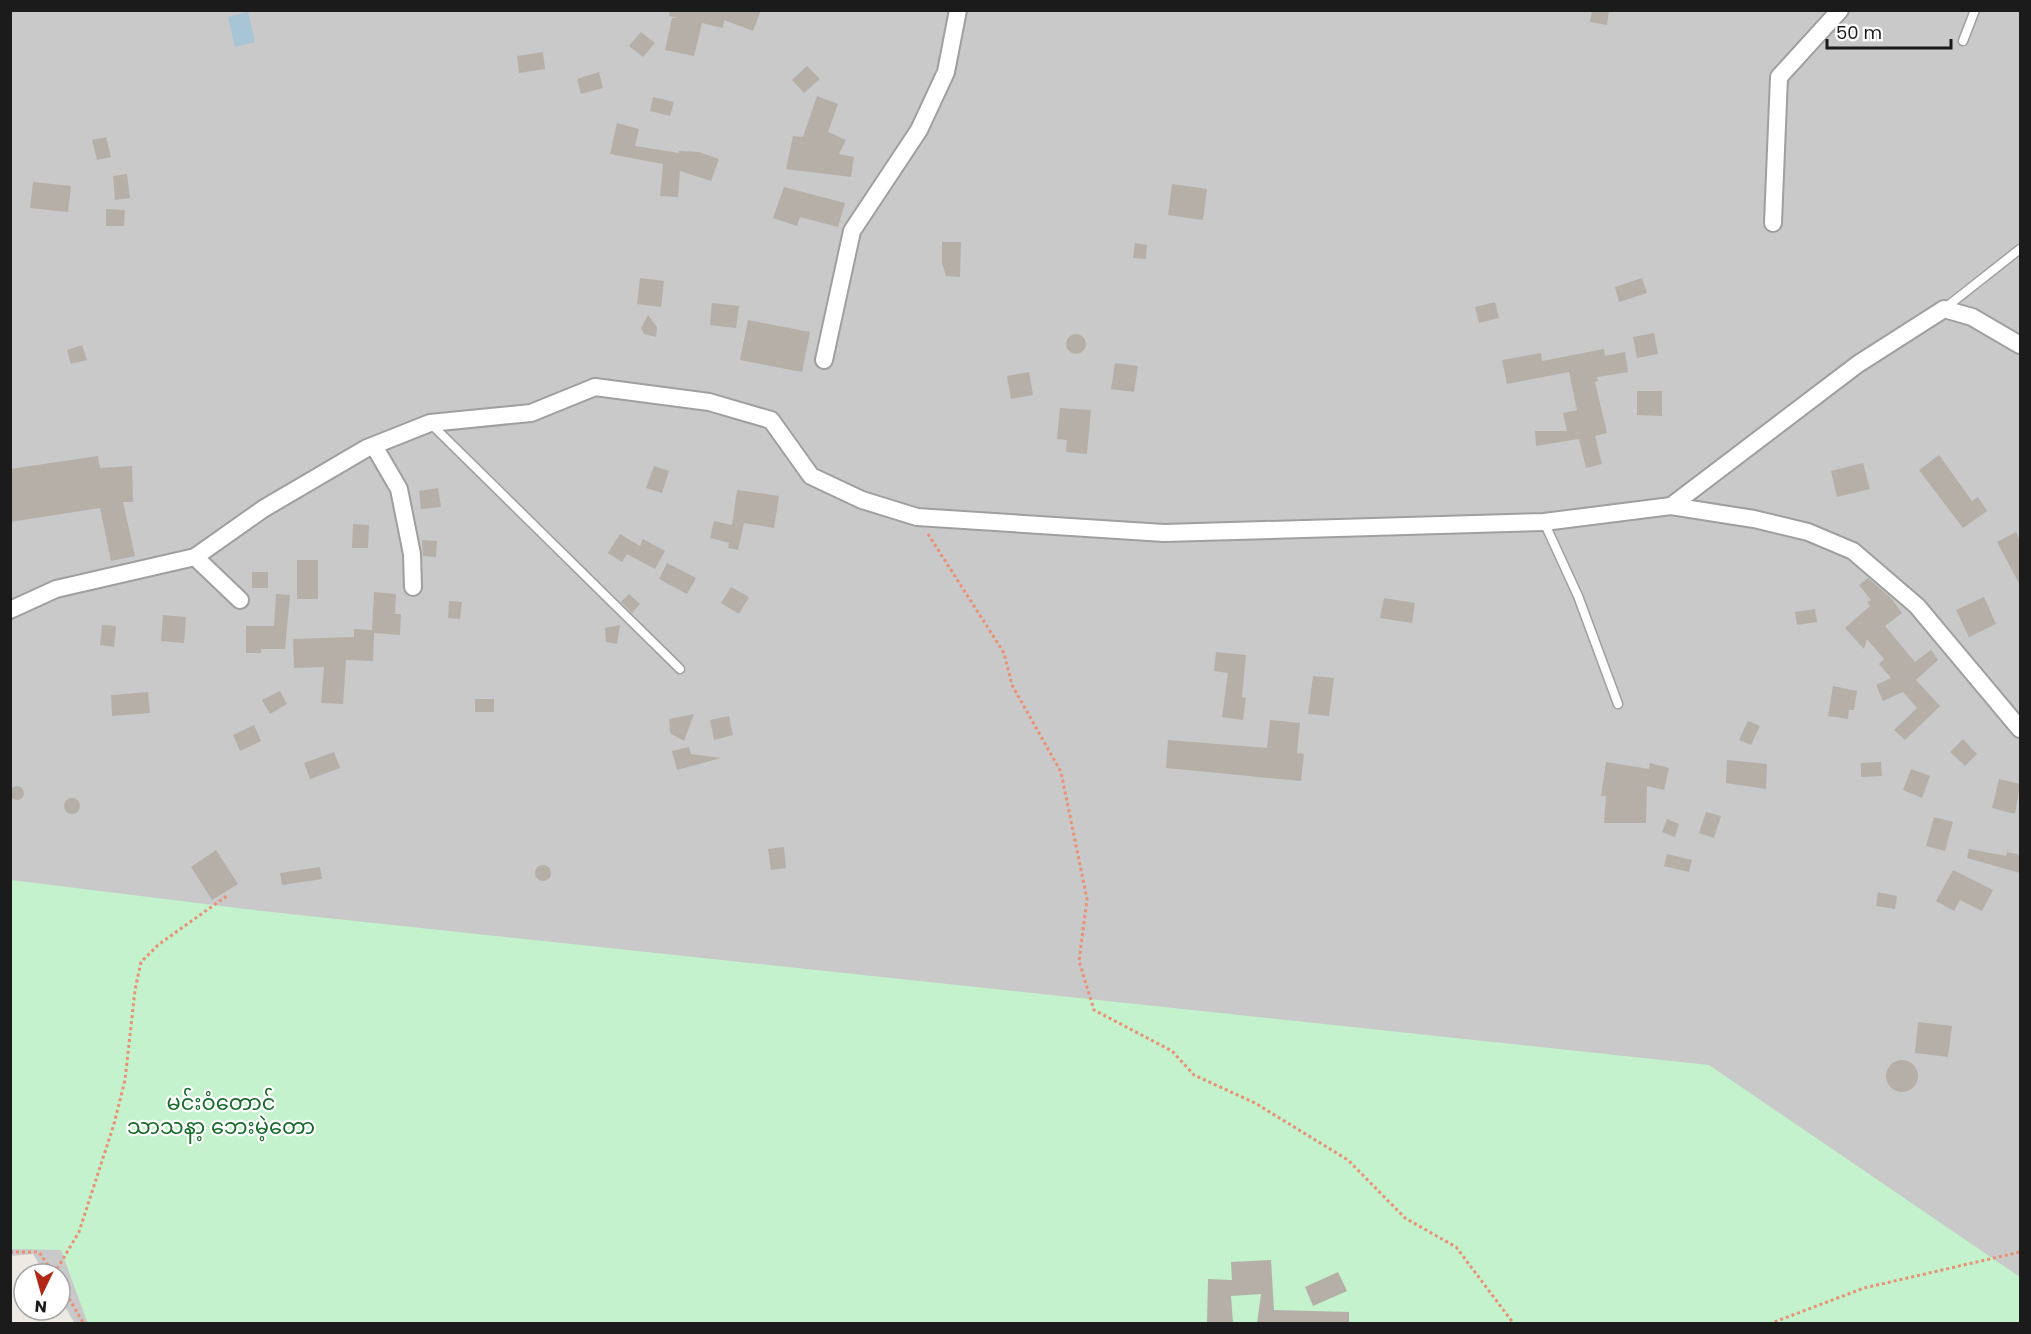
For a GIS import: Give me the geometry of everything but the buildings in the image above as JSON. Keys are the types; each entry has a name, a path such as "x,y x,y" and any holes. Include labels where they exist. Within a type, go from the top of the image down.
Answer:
{"street":[{"path":"824,360 852,231 919,130 946,72 958,10"},
{"path":"1773,223 1779,77 1840,10"},
{"path":"1671,506 1858,364 1944,309 1972,317 2020,345"},
{"path":"10,610 56,589 195,557 263,509 374,446 430,423 531,413 595,387 709,402 771,420 811,476 862,500 917,517 1164,533 1544,522 1671,506 1754,519 1808,532 1853,551 1917,606 2020,729"},
{"path":"374,446 399,489 412,554 413,587"},
{"path":"195,557 240,600"}],"lane":[{"path":"1963,41 1975,10"},
{"path":"1944,309 2020,249"},
{"path":"430,423 680,669"},
{"path":"1544,522 1578,596 1618,704"}],"path":[{"path":"917,517 1004,653 1012,685 1061,772 1087,899 1079,961 1094,1010 1172,1051 1194,1075 1255,1102 1302,1134 1348,1160 1405,1218 1456,1248 1514,1323"},
{"path":"61,1262 79,1232 114,1124 125,1080 135,990 141,962 158,945 228,895"},
{"path":"10,1252 39,1252 46,1262"},
{"path":"1769,1323 1864,1288 2020,1252"},
{"path":"72,1303 84,1323"}],"shaded area":[{"path":"11,11 2020,11 2020,1323 75,1324 72,1319 72,1262 38,1262 33,1254 11,1256"}],"green space":[{"name":"မင်းဝံတောင် သာသနာ့ ‌ဘေးမဲ့တော","path":"11,880 262,911 1709,1065 2020,1277 2020,1323 88,1324 72,1280 72,1262 65,1262 61,1250 11,1249"}],"water":[{"path":"248,12 255,42 235,47 228,17"}]}
